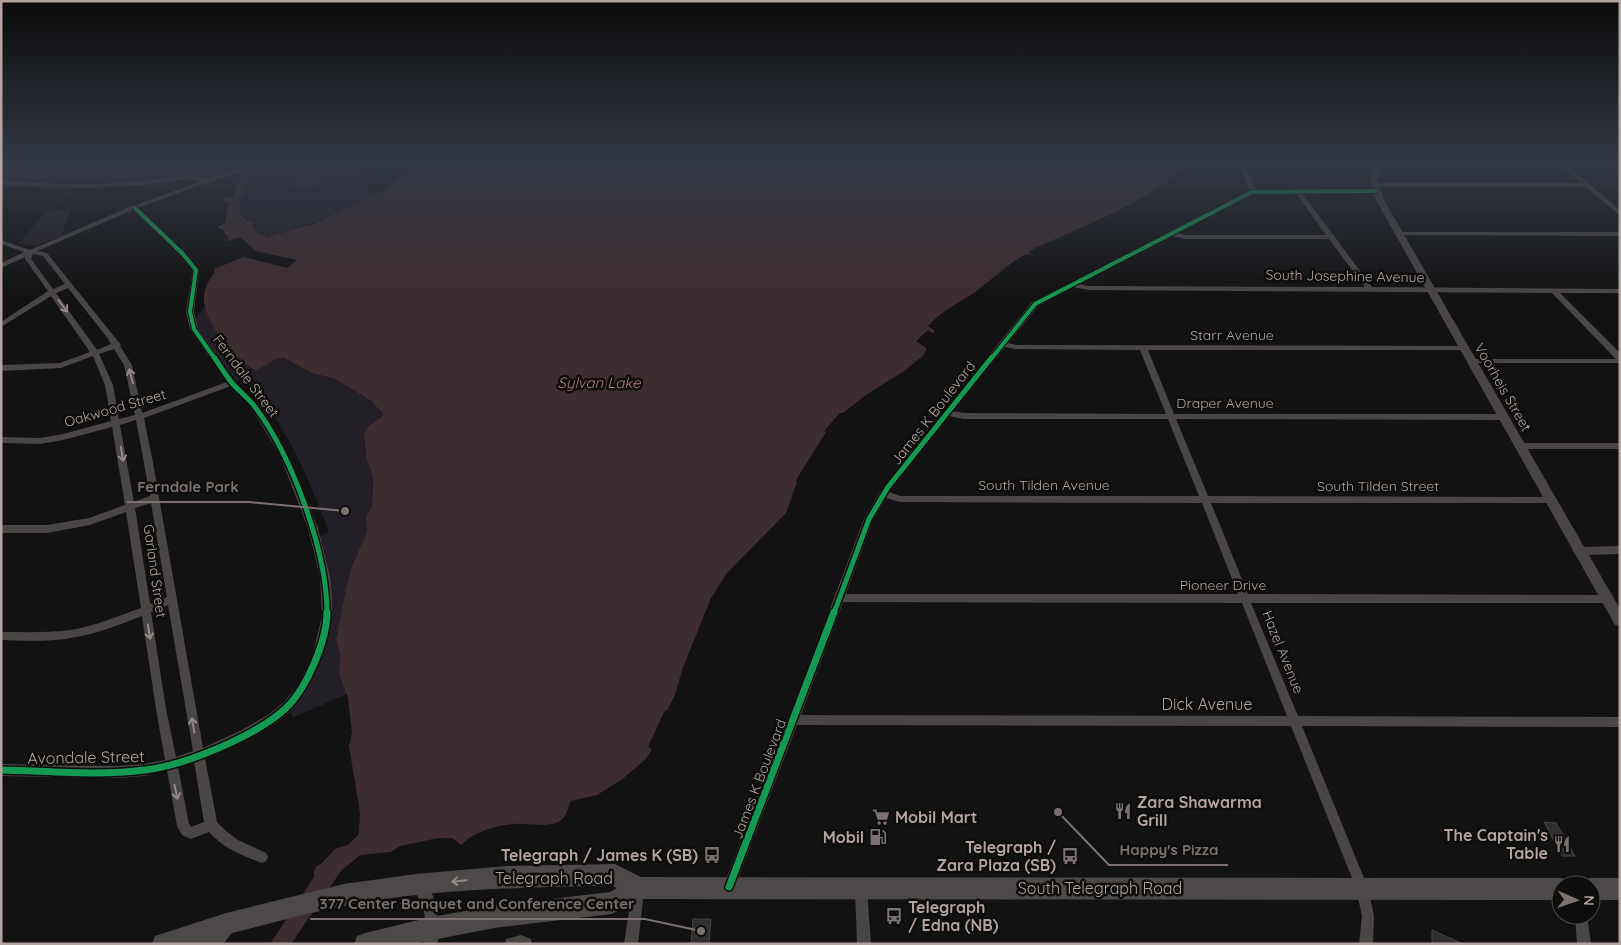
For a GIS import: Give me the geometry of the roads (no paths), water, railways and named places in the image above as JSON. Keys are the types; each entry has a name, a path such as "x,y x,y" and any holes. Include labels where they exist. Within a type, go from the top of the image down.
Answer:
{"highway":[{"name":"Telegraph Road","path":"162,944 226,924 324,899 416,885 507,877 615,875 639,888"},
{"name":"South Telegraph Road","path":"639,888 1551,889"},
{"name":"Telegraph Road","path":"365,944 431,936 532,911 612,903 639,888"},
{"path":"1601,889 1620,889"},
{"path":"208,944 226,924"}],"street":[{"name":"James K Boulevard","path":"729,887 869,519 883,494 1034,305 1224,207"},
{"path":"1309,207 1369,288"},
{"name":"Voorheis Street","path":"1385,207 1430,290 1620,621"},
{"path":"1,266 135,208"},
{"name":"Ferndale Street","path":"135,208 183,254 196,270 190,312 194,330 232,383 257,411 284,455 313,528 328,596 327,616 317,658 301,690 287,707 272,720 246,734 198,756 170,764"},
{"path":"1170,234 1186,236 1331,237"},
{"path":"1399,234 1620,234"},
{"name":"Garland Street","path":"1,242 30,252 45,254 117,345 128,365 154,498 211,825 194,833 184,830 170,764 130,506 109,385 95,353 28,259 30,252"},
{"path":"1,325 52,292 70,285"},
{"name":"South Josephine Avenue","path":"1071,285 1088,288 1369,288 1620,291"},
{"path":"1554,291 1620,359"},
{"name":"Starr Avenue","path":"1002,344 1016,347 1463,348"},
{"path":"1,368 61,365 117,345"},
{"name":"Hazel Avenue","path":"1143,347 1362,888 1368,916 1366,944"},
{"path":"1471,362 1620,359"},
{"name":"Oakwood Street","path":"1,440 40,441 63,437 139,416 232,383"},
{"name":"Draper Avenue","path":"947,413 963,416 1503,417"},
{"path":"1520,446 1620,446"},
{"name":"South Tilden Avenue","path":"883,494 900,499 1204,499"},
{"path":"1,529 47,529 90,521 154,498"},
{"name":"South Tilden Street","path":"1204,499 1550,500"},
{"path":"1580,551 1620,550"},
{"name":"Pioneer Drive","path":"839,598 1608,599"},
{"path":"1,636 33,637 73,633 112,622 171,600"},
{"name":"Dick Avenue","path":"794,720 1620,722"},
{"name":"Avondale Street","path":"1,770 119,772 157,768 170,764"},
{"path":"211,825 236,846 262,856"},
{"path":"416,885 426,894 430,904 431,936"},
{"path":"861,887 864,944"},
{"path":"631,944 639,888"},
{"path":"1582,925 1584,944"},
{"path":"510,944 521,942 526,944"}],"water":[{"name":"Sylvan Lake","path":"228,207 239,207 242,216 254,223 252,226 259,234 268,237 313,224 349,207 1125,207 1033,249 1028,253 1034,255 1026,254 1019,258 986,284 944,312 928,326 935,331 933,333 928,330 916,341 927,349 923,356 843,413 840,413 824,431 826,432 796,480 797,482 786,513 727,573 711,598 682,670 675,695 668,709 664,712 648,747 652,749 646,759 621,780 597,795 571,801 564,817 555,823 500,826 472,836 461,845 452,838 438,838 400,846 391,852 360,855 341,871 291,944 270,944 314,877 316,867 335,849 348,845 359,834 360,813 349,746 352,733 348,698 339,673 340,654 336,639 347,584 352,566 367,532 366,517 372,507 373,477 366,457 364,434 369,426 382,417 382,413 371,401 335,379 312,373 284,358 276,359 256,371 239,358 221,339 208,317 204,296 215,271 214,269 244,257 287,268 297,260 256,251 240,237 226,240 229,238 223,230 217,227 225,223"}],"place":[{"name":"Ferndale Park","path":"345,511"},
{"name":"Zara Shawarma Grill","path":"1123,811"},
{"name":"Happy's Pizza","path":"1058,812"},
{"name":"Mobil Mart","path":"881,817"},
{"name":"Mobil","path":"878,837"},
{"name":"The Captain's Table","path":"1562,844"},
{"name":"Telegraph / James K (SB)","path":"712,855"},
{"name":"Telegraph / Zara Plaza (SB)","path":"1070,856"},
{"name":"Telegraph / Edna (NB)","path":"894,916"},
{"name":"377 Center Banquet and Conference Center","path":"701,931"}]}
